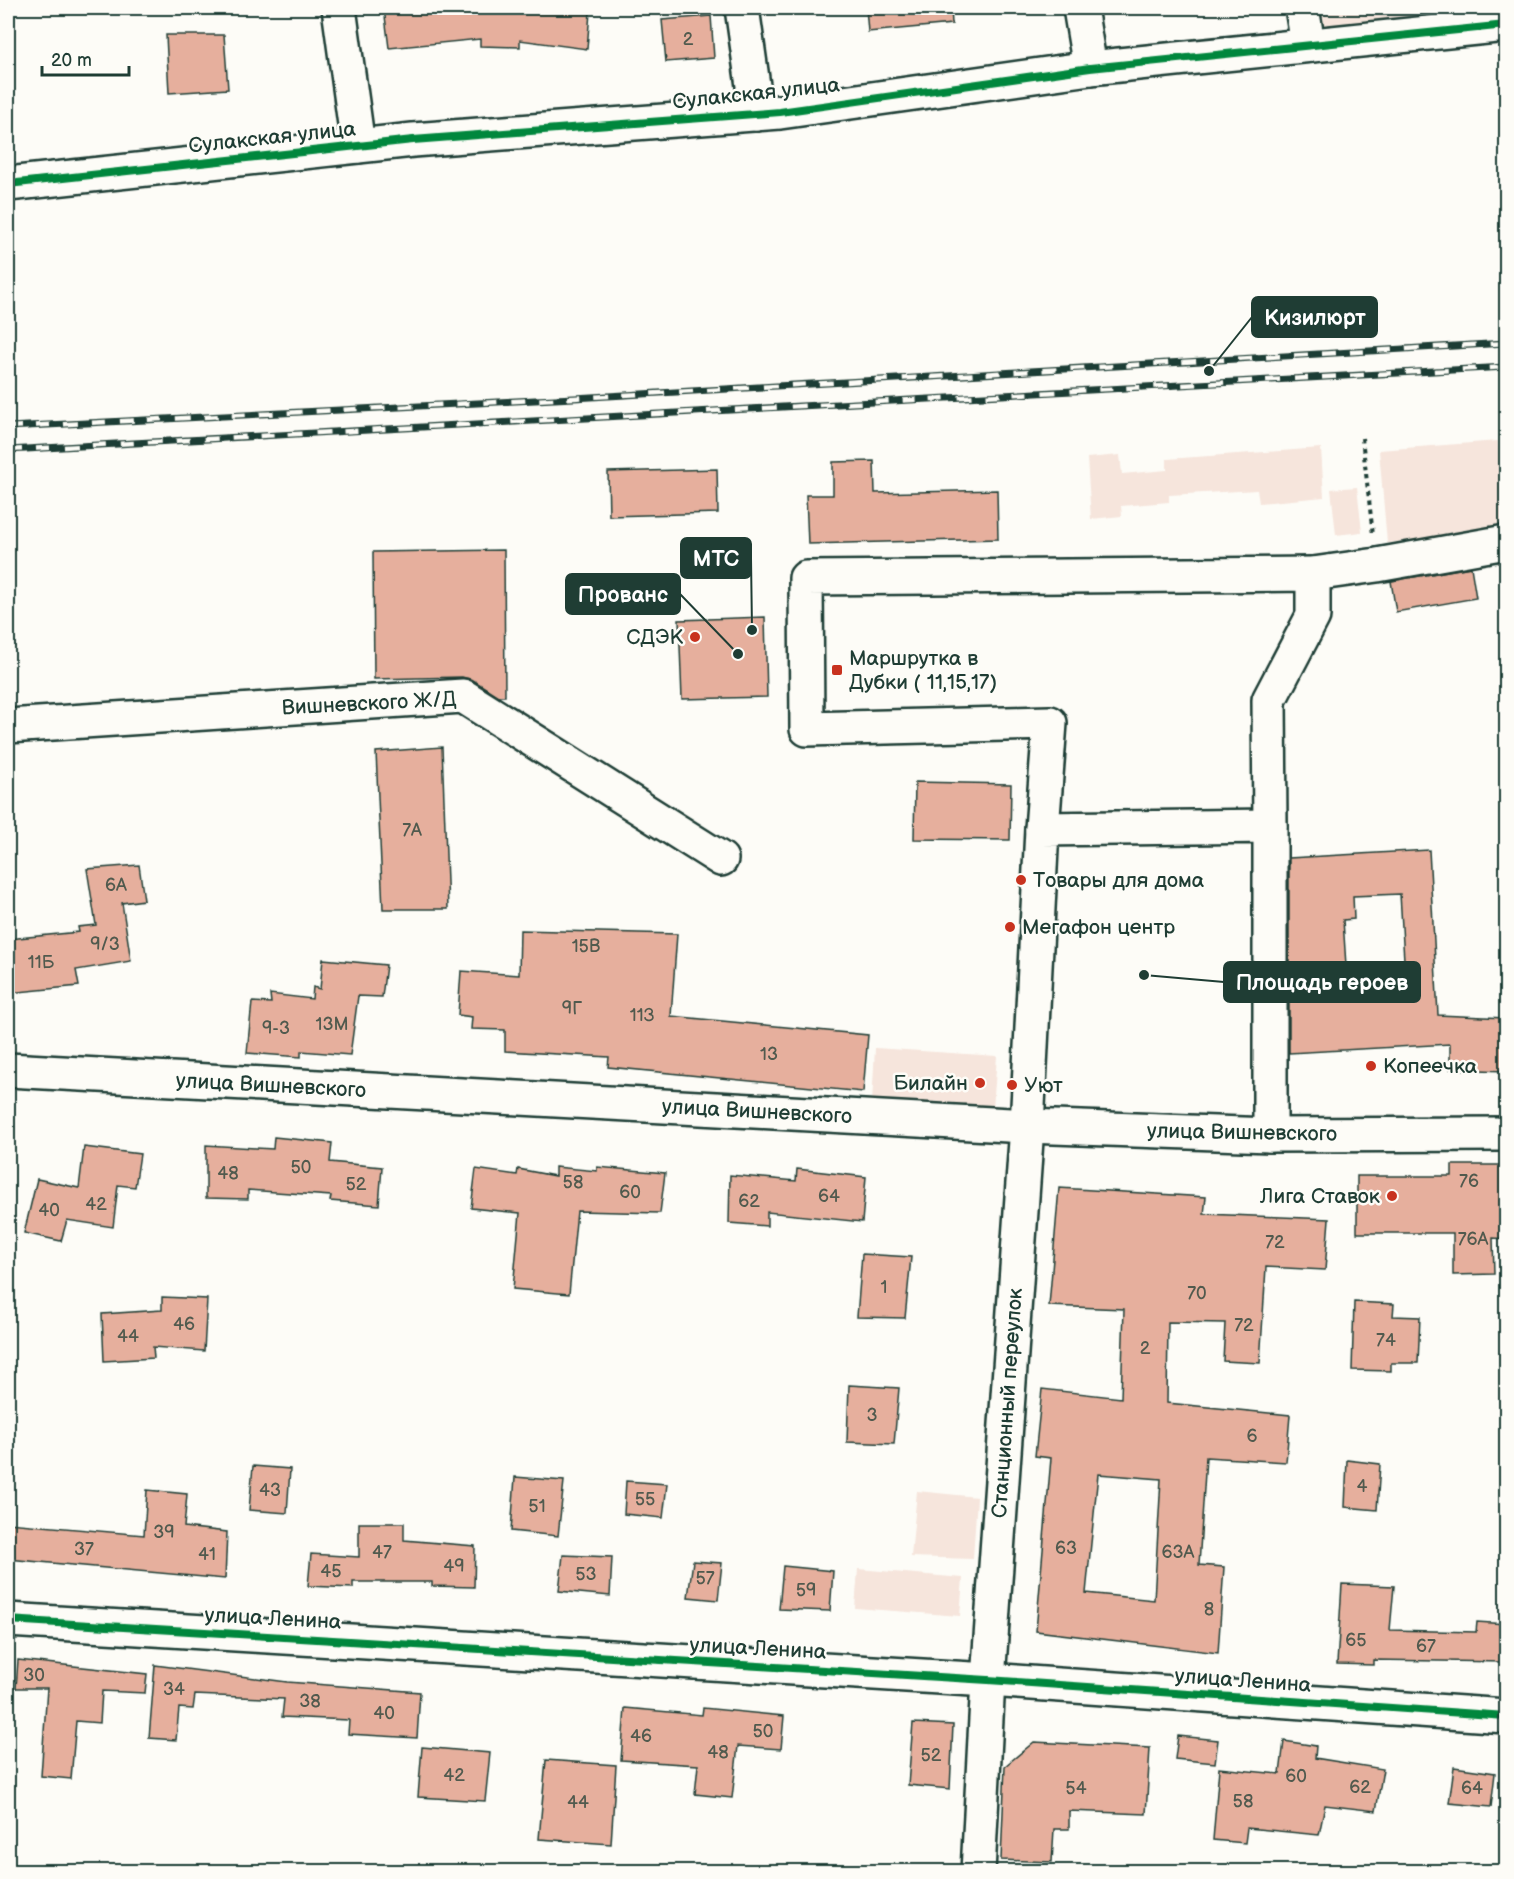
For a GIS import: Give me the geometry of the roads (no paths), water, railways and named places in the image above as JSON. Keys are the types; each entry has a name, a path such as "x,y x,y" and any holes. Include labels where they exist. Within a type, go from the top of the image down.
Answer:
{"street":[{"path":"339,8 358,146"},
{"path":"742,8 757,114"},
{"path":"1080,8 1090,68"},
{"path":"1302,8 1308,44"},
{"name":"Сулакская улица","path":"8,184 358,146 757,114 1090,68 1506,25"},
{"path":"1270,1135 1269,700 1313,616 1312,574 1506,542"},
{"name":"Станционный переулок","path":"978,1872 988,1680 1027,1126 1042,829 1050,723 807,729 806,578 1312,574"},
{"name":"Вишневского Ж/Д","path":"8,726 463,696 721,859"},
{"path":"1042,829 1270,826"},
{"name":"улица Вишневского","path":"8,1070 1027,1126 1270,1135 1506,1134"},
{"name":"улица Ленина","path":"8,1620 988,1680 1506,1716"}],"railway":[{"path":"8,427 574,398 1506,343"},
{"path":"8,450 1506,367"}],"place":[{"name":"Кизилюрт","path":"1209,371"},
{"name":"МТС","path":"752,630"},
{"name":"СДЭК","path":"695,637"},
{"name":"Прованс","path":"738,654"},
{"name":"Маршрутка в Дубки ( 11,15,17)","path":"837,670"},
{"name":"Товары для дома","path":"1021,880"},
{"name":"Мегафон центр","path":"1010,927"},
{"name":"Площадь героев","path":"1144,975"},
{"name":"Копеечка","path":"1371,1066"},
{"name":"Билайн","path":"980,1083"},
{"name":"Уют","path":"1012,1085"},
{"name":"Лига Ставок","path":"1392,1196"}]}
